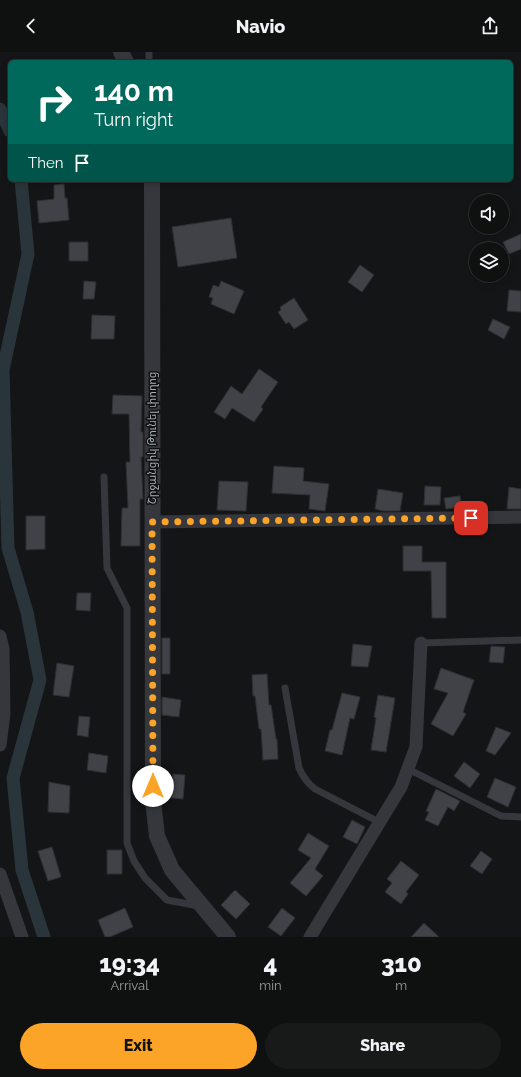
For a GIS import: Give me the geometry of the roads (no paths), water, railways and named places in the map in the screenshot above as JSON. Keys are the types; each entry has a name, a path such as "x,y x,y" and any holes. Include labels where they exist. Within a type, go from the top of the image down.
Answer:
{"street":[{"name":"Շրջանցիկ Թունել փողոց","path":"152,182 153,802 157,836 172,870 228,937"},
{"path":"152,522 521,517"},
{"path":"0,636 3,649 4,714 0,745"},
{"path":"310,937 401,787 408,769 416,747 420,643"},
{"path":"0,874 22,937"}],"lane":[{"path":"104,477 107,568 128,608 127,843 134,861 144,878 167,900 202,906"},
{"path":"420,643 521,640"},
{"path":"286,688 299,768 302,776 308,784 315,789 379,822"},
{"path":"408,769 501,816 521,818"}],"waterway":[{"path":"0,109 8,127"},
{"path":"21,182 28,254 3,370 8,548 27,612 40,680 13,778 22,870 44,937"}]}
